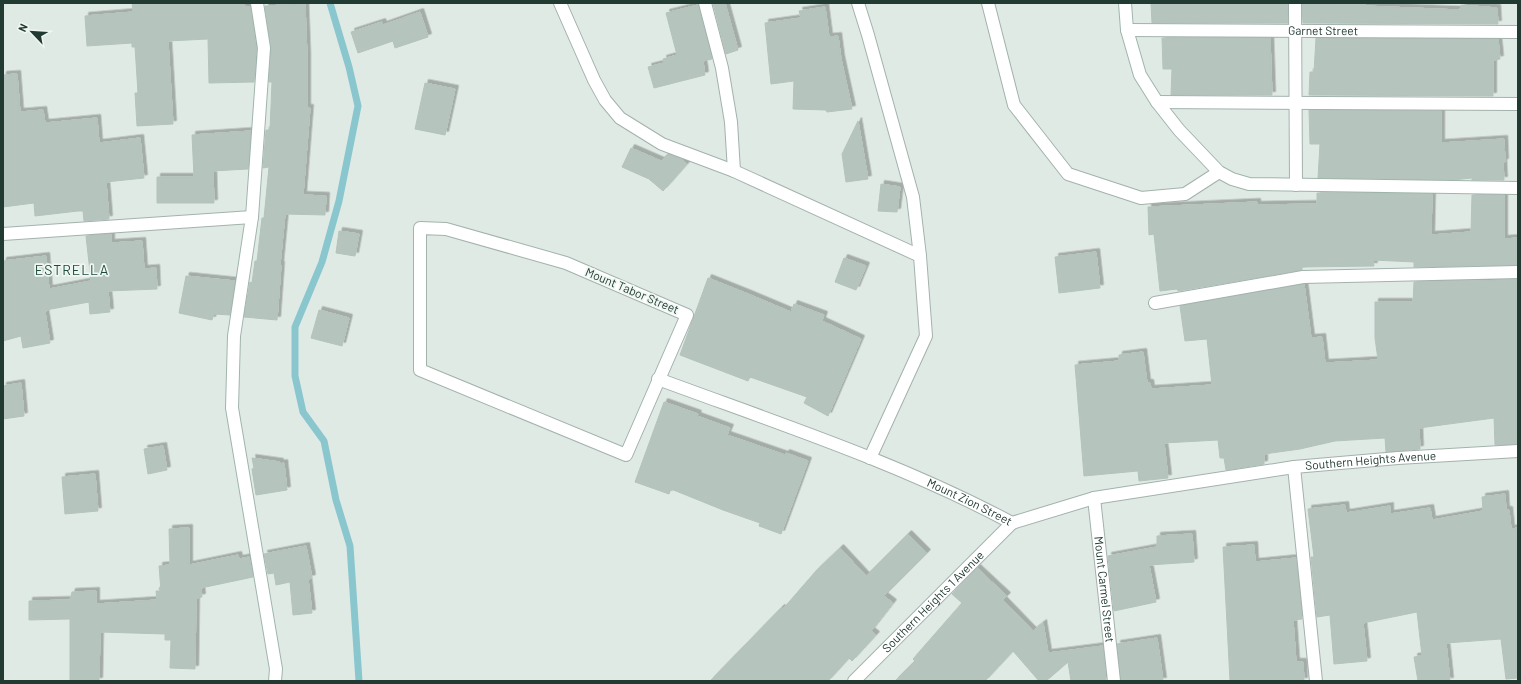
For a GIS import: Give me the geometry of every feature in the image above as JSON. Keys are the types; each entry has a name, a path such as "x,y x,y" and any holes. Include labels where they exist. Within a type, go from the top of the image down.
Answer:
{"street":[{"path":"257,3 264,48 252,217 234,336 232,408 276,669 275,681"},
{"path":"560,3 594,80 605,100 620,118 662,144 734,171 920,256"},
{"path":"705,3 722,68 731,122 734,171"},
{"path":"858,3 913,197 920,256 926,336 870,458"},
{"path":"988,3 1014,105 1068,174 1141,198 1185,194 1219,172"},
{"path":"1125,3 1127,30 1140,75 1157,102 1179,130 1219,172 1232,179 1249,184 1518,188"},
{"path":"1295,3 1294,102 1296,185"},
{"name":"Garnet Street","path":"1127,30 1518,32"},
{"path":"1157,102 1518,104"},
{"path":"3,234 252,217"},
{"name":"Mount Tabor Street","path":"420,228 446,229 566,263 687,315 658,379 626,455 420,370 420,228"},
{"path":"1155,303 1303,277 1518,272"},
{"name":"Mount Zion Street","path":"658,379 870,458 976,504 1012,523 1094,498 1294,467"},
{"name":"Southern Heights Avenue","path":"1316,681 1294,467 1398,458 1518,451"},
{"name":"Mount Carmel Street","path":"1094,498 1114,681"},
{"name":"Southern Heights 1 Avenue","path":"854,681 1012,523"}],"building":[{"path":"132,3 244,3 245,7 250,7 256,48 254,82 209,83 208,39 168,41 173,124 137,126 135,93 138,93 135,47 132,47 132,43 87,46 85,16 133,12"},
{"path":"713,3 725,3 738,50 726,54"},
{"path":"1287,3 1288,23 1152,23 1151,4"},
{"path":"1365,3 1365,6 1460,10 1461,5 1497,8 1498,24 1303,23 1302,4"},
{"path":"305,4 307,108 310,108 303,195 326,196 325,215 285,214 277,320 244,317 250,282 252,283 255,261 257,261 262,218 264,218 269,167 263,168 266,130 270,130 272,82 269,82 271,47 265,6"},
{"path":"698,5 712,59 703,61 705,75 654,88 648,67 664,63 663,59 677,55 666,13"},
{"path":"825,7 829,37 838,36 841,59 852,109 827,112 826,110 793,109 794,81 771,84 765,23 801,18 799,11"},
{"path":"420,12 428,37 395,48 393,41 358,53 351,32 382,22 383,25"},
{"path":"1162,38 1270,38 1272,95 1171,95 1172,69 1163,69"},
{"path":"1316,38 1498,39 1500,59 1493,60 1493,96 1309,95 1310,72 1314,72"},
{"path":"17,74 20,112 43,110 45,123 97,118 99,143 140,138 144,178 106,182 109,219 84,221 83,211 35,216 34,203 3,207 3,75"},
{"path":"425,83 455,89 445,135 415,129"},
{"path":"1309,110 1441,111 1441,143 1504,139 1504,180 1472,180 1472,178 1453,180 1318,178 1320,144 1310,144"},
{"path":"858,121 868,179 846,182 842,154"},
{"path":"251,131 248,169 213,171 214,203 157,203 157,177 194,177 192,135"},
{"path":"631,148 661,161 668,154 683,160 687,164 663,191 649,179 622,167"},
{"path":"881,184 900,187 897,212 878,211"},
{"path":"1317,193 1432,194 1431,235 1471,232 1472,195 1504,195 1504,239 1518,238 1518,265 1414,267 1414,262 1373,260 1374,266 1302,267 1302,270 1178,291 1177,289 1160,291 1154,234 1149,235 1148,207 1257,202 1257,205 1317,204"},
{"path":"339,231 359,234 355,256 336,253"},
{"path":"111,234 111,243 142,241 144,269 156,268 157,289 108,291 110,312 90,314 89,302 46,310 45,312 50,343 23,348 21,336 3,341 3,261 46,256 49,289 91,281 86,236"},
{"path":"1096,252 1100,288 1059,293 1055,257"},
{"path":"844,258 866,266 856,290 835,282"},
{"path":"186,276 235,281 230,315 214,314 212,320 179,313"},
{"path":"708,278 791,312 794,304 824,315 822,321 861,339 828,416 804,403 807,397 750,377 748,381 680,355"},
{"path":"1518,280 1518,444 1495,445 1494,418 1419,428 1420,449 1386,452 1385,438 1335,441 1300,449 1264,454 1264,464 1226,470 1224,458 1220,458 1218,440 1164,443 1168,478 1139,481 1138,471 1084,476 1075,365 1119,361 1119,355 1143,352 1147,383 1150,383 1151,389 1212,385 1207,339 1185,341 1180,306 1304,284 1311,338 1322,337 1325,363 1378,360 1375,338 1375,302 1413,302 1414,282"},
{"path":"319,310 349,318 342,346 311,338"},
{"path":"21,383 24,416 3,419 3,386"},
{"path":"664,402 698,414 697,416 730,428 727,435 785,455 786,453 808,461 781,534 759,526 760,523 671,489 669,494 635,482"},
{"path":"163,446 167,470 148,474 144,449"},
{"path":"252,458 280,462 280,464 284,463 287,490 256,495"},
{"path":"95,474 98,511 65,514 62,477"},
{"path":"1505,494 1506,510 1509,510 1511,529 1518,528 1518,678 1506,679 1501,639 1446,643 1450,681 1418,681 1414,657 1422,656 1417,612 1363,623 1367,661 1334,664 1330,615 1317,617 1311,557 1314,557 1308,509 1345,505 1346,513 1390,506 1390,514 1430,508 1432,520 1483,511 1482,497"},
{"path":"189,528 189,565 238,555 239,559 249,557 253,577 201,588 202,597 196,598 195,669 170,668 171,640 165,640 165,634 100,632 99,681 70,681 70,619 29,620 29,601 70,600 72,592 96,591 96,604 157,600 156,591 161,591 159,566 170,565 169,529"},
{"path":"908,534 927,553 884,596 893,603 871,631 876,635 852,661 849,658 828,681 710,681 781,608 783,609 816,571 840,548 866,576"},
{"path":"1192,534 1194,562 1149,565 1156,602 1114,611 1108,556 1157,547 1157,536"},
{"path":"1254,545 1255,562 1296,558 1302,619 1293,620 1296,662 1303,662 1304,681 1230,681 1223,547"},
{"path":"306,546 312,578 308,579 312,613 293,615 290,582 276,585 274,573 268,574 264,554"},
{"path":"977,568 1007,596 1003,600 1033,631 1043,623 1048,653 1103,646 1106,681 1071,681 1068,662 1046,681 1039,681 1013,651 985,681 895,681 915,661 913,659 962,603 952,594"},
{"path":"1157,638 1163,681 1121,681 1117,644"}],"waterway":[{"path":"330,3 349,67 358,106 339,201 322,262 295,327 295,376 303,412 324,441 336,500 350,546 359,681"}],"district":[{"name":"ESTRELLA","path":"72,270"}]}
